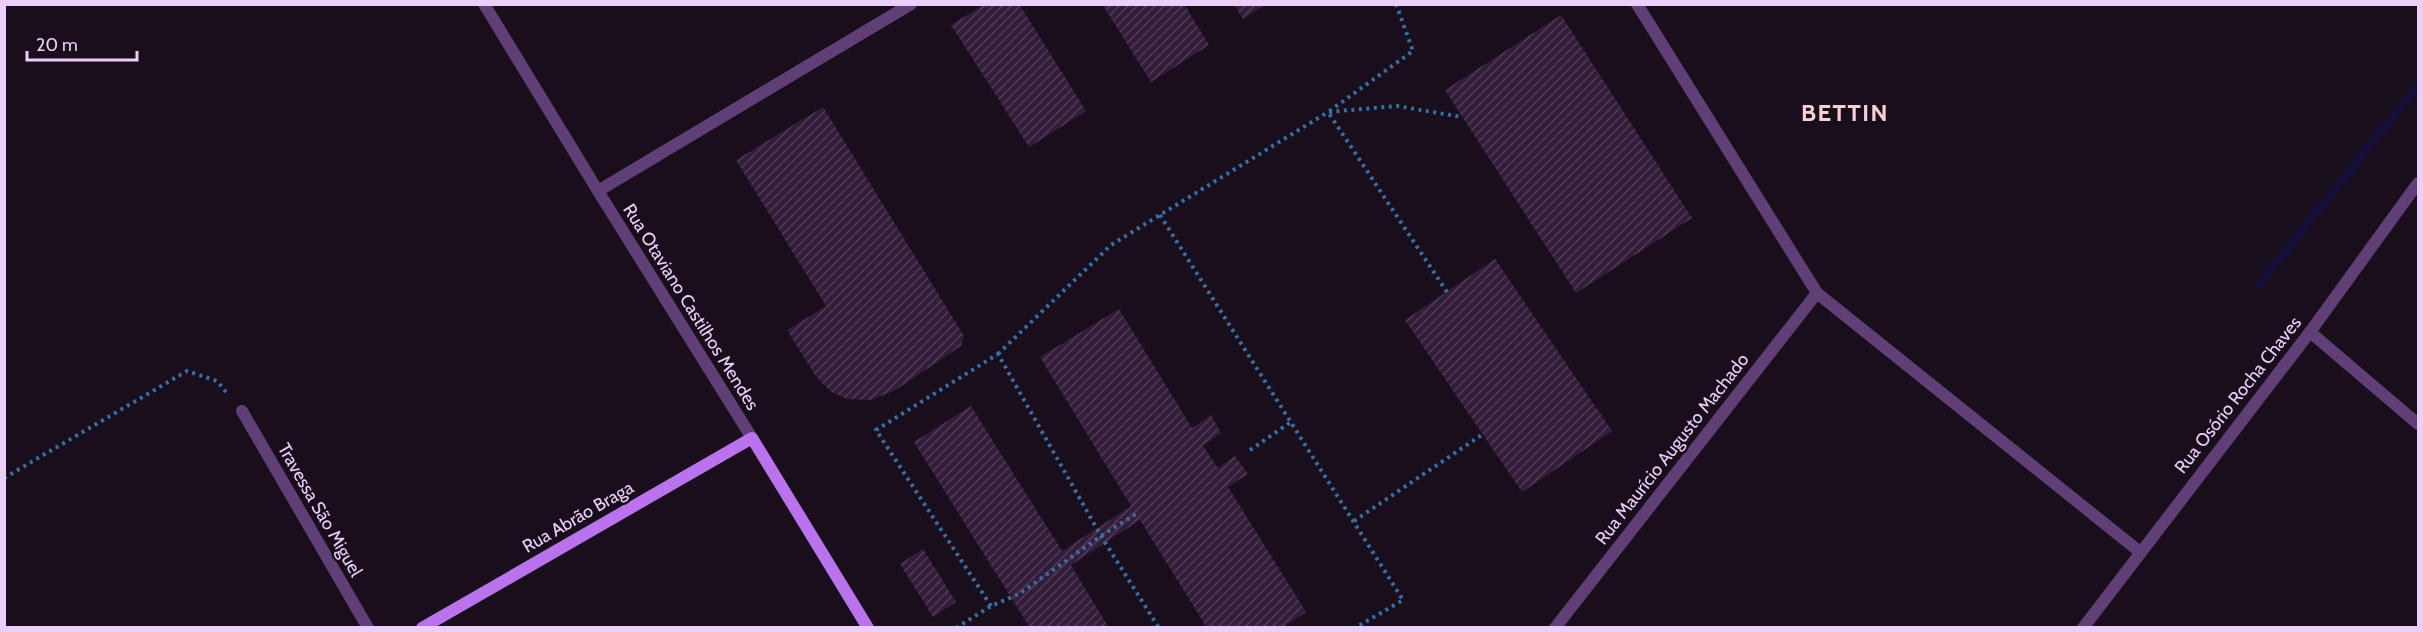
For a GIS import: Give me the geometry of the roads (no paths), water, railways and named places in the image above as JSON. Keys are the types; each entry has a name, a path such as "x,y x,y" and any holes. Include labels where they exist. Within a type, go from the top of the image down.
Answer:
{"street":[{"name":"Rua Otaviano Castilhos Mendes","path":"484,4 868,627"},
{"path":"598,191 911,4"},
{"path":"1637,4 1816,293 2140,552"},
{"name":"Rua Osório Rocha Chaves","path":"2083,627 2310,332 2418,183"},
{"name":"Rua Maurício Augusto Machado","path":"1555,627 1816,293"},
{"path":"2310,332 2418,424"},
{"name":"Travessa São Miguel","path":"242,411 368,627"},
{"name":"Rua Abrão Braga","path":"422,627 753,438"}],"waterway":[{"path":"2259,284 2418,85"}],"district":[{"name":"BETTIN","path":"1845,112"}]}
